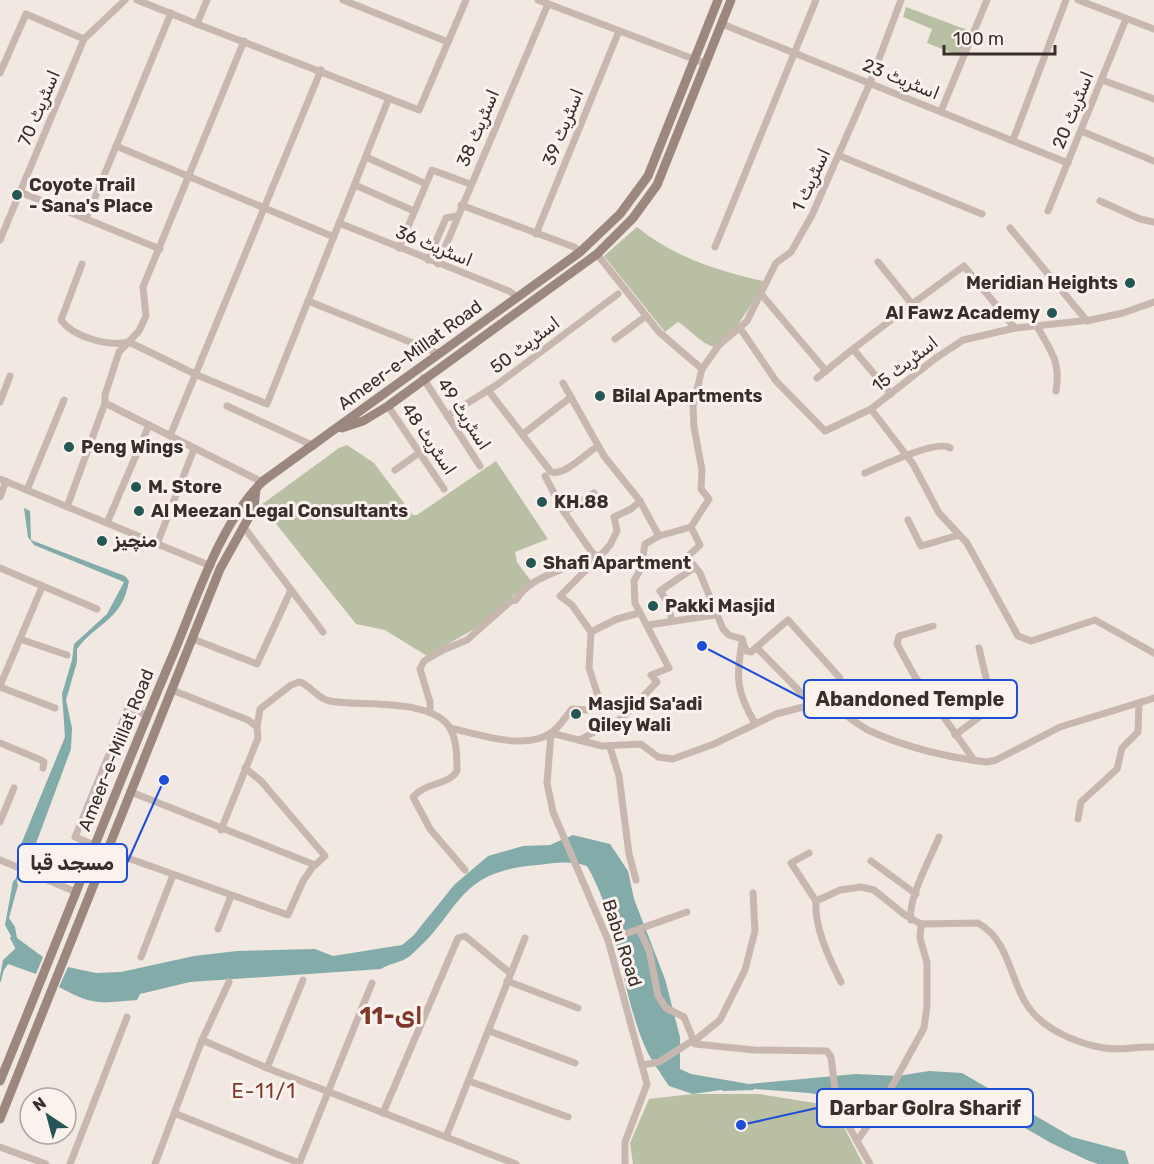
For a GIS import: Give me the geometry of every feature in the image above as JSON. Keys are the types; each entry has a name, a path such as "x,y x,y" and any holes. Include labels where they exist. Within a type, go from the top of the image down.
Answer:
{"main road":[{"name":"Ameer-e-Millat Road","path":"338,428 579,252 620,214 641,189 648,176 718,0"},
{"name":"Ameer-e-Millat Road","path":"338,428 363,421 388,406 423,378 525,308 597,254 633,218 657,184 731,0"},
{"path":"517,297 525,308"},
{"path":"216,567 229,527 259,484 338,428"},
{"name":"Ameer-e-Millat Road","path":"0,1081 147,715 216,567 254,508 259,484"},
{"name":"Ameer-e-Millat Road","path":"0,1119 87,897 108,851 193,639 216,567"},
{"path":"147,715 160,721"},
{"path":"76,892 87,897"}],"street":[{"name":"اسٹریٹ 70","path":"0,240 84,39 125,0"},
{"path":"137,0 419,110 466,0"},
{"path":"198,24 207,0"},
{"path":"343,0 363,4 448,42"},
{"path":"538,0 707,64"},
{"path":"715,247 816,0"},
{"name":"اسٹریٹ 1","path":"702,369 719,345 740,328 761,294 776,263 791,252 817,205 870,83 901,0"},
{"path":"941,111 987,0"},
{"path":"1012,140 1066,0"},
{"path":"1078,0 1154,29"},
{"name":"اسٹریٹ 38","path":"438,264 461,205 548,4"},
{"path":"86,219 171,13"},
{"path":"0,73 26,14 84,39"},
{"name":"اسٹریٹ 20","path":"1048,211 1126,19"},
{"name":"اسٹریٹ 23","path":"722,24 1068,163"},
{"name":"اسٹریٹ 39","path":"536,234 619,31"},
{"path":"67,507 105,403 105,395 119,352 139,331 146,316 143,287 190,178 244,41"},
{"path":"170,436 321,70"},
{"path":"1102,80 1154,99"},
{"path":"82,264 61,320 67,328 105,345 129,342 197,375 267,404 389,98"},
{"path":"1081,131 1154,161"},
{"path":"116,146 334,237"},
{"path":"840,156 982,214"},
{"path":"366,157 424,183"},
{"path":"399,248 429,173 436,170 470,184"},
{"path":"355,185 414,211"},
{"path":"20,192 160,249"},
{"path":"1100,201 1140,219 1154,222"},
{"path":"461,205 574,247 579,252"},
{"path":"428,260 447,218 450,215 457,216"},
{"name":"اسٹریٹ 36","path":"339,223 509,291 517,297"},
{"path":"1010,228 1087,321"},
{"path":"579,740 622,718 657,682 651,675 669,668 635,603 635,578 640,568 645,544 658,536 691,527 709,499 701,489 702,470 694,428 693,406 702,369 659,332 597,254"},
{"path":"878,262 912,304"},
{"path":"817,378 964,266 1016,328"},
{"name":"اسٹریٹ 50","path":"447,416 488,390 618,294"},
{"path":"761,294 826,371"},
{"path":"308,301 440,354"},
{"name":"اسٹریٹ 15","path":"740,328 776,381 825,431 871,409 936,358 963,340 1016,328 1087,321 1123,313 1154,302"},
{"path":"615,339 646,316"},
{"path":"1037,326 1055,359 1060,374 1056,391"},
{"path":"853,349 891,394"},
{"path":"0,402 10,376"},
{"name":"اسٹریٹ 49","path":"423,378 480,466"},
{"path":"563,383 598,446 640,501 658,536"},
{"path":"488,390 554,473 567,469 598,446"},
{"path":"523,434 570,397"},
{"path":"27,490 64,400"},
{"path":"105,403 259,484"},
{"path":"226,406 314,446"},
{"name":"اسٹریٹ 48","path":"388,406 444,489"},
{"path":"871,409 907,456 939,513 967,543 1018,636 1032,641 1095,620 1154,653"},
{"path":"107,523 149,425"},
{"path":"865,473 907,456 942,446 950,448"},
{"path":"157,544 195,449"},
{"path":"395,470 419,453"},
{"path":"545,476 564,512 593,554 600,556 606,550"},
{"path":"0,497 3,480 216,567"},
{"path":"564,512 594,493"},
{"path":"551,733 572,708 587,710 601,705 589,668 591,632 572,605 561,596 606,550 617,531 614,517 632,509 640,501"},
{"path":"908,519 921,546 959,535"},
{"path":"243,526 323,632"},
{"path":"691,527 700,545 687,557 700,573 725,632 742,639 746,651 757,648 788,620 840,678 836,709"},
{"path":"430,711 430,702 420,669 424,661 472,636 516,600 523,589 593,554"},
{"path":"672,621 667,601 660,591 695,567"},
{"path":"0,568 42,588 97,609"},
{"path":"42,588 0,686 55,708"},
{"path":"193,639 257,664 291,590"},
{"path":"591,632 617,619 639,613"},
{"path":"648,625 716,615"},
{"path":"933,626 899,636 897,644 914,675 974,759"},
{"path":"20,639 67,655"},
{"path":"742,639 736,674 741,700 755,723"},
{"path":"757,648 812,704"},
{"path":"955,735 993,707 979,648"},
{"path":"221,830 258,738 256,727 260,709 287,687 299,682 330,701 363,702 430,711 450,728 512,741 551,733 610,747 641,744 658,757 673,759 714,744 755,723 823,702 855,723 892,739 923,749 974,759 996,760 1059,727 1154,698"},
{"path":"172,690 248,720 256,727"},
{"path":"1078,819 1081,802 1117,769 1122,748 1138,732 1139,703"},
{"path":"94,845 75,837 128,708 147,715"},
{"path":"450,728 456,752 456,774 422,788 413,797 430,829 465,870"},
{"name":"Babu Road","path":"551,733 548,783 553,812 608,940 646,1084 625,1142 625,1164"},
{"path":"0,743 41,760 44,762 43,768"},
{"path":"610,747 619,776 628,854 636,880"},
{"path":"108,851 288,915 303,881 325,856 318,845 261,781 245,768"},
{"path":"0,822 14,788"},
{"path":"131,792 221,830 315,865"},
{"path":"911,920 910,913 916,894 939,837"},
{"path":"809,853 791,862 816,901 815,914 819,928 841,982"},
{"path":"0,860 76,892"},
{"path":"871,861 916,894"},
{"path":"141,957 173,875"},
{"path":"816,901 840,890 866,887 911,920 921,924 978,923 986,927 1007,956 1023,998 1034,1016 1054,1030 1104,1048 1154,1047"},
{"path":"642,1065 659,1062 693,1042 717,1024 746,970 755,931 753,893"},
{"path":"218,929 231,896"},
{"path":"608,940 687,912"},
{"path":"857,1141 886,1097 922,1034 927,1015 927,960 921,943 921,924"},
{"path":"639,929 649,950 658,996 666,1008 684,1017 693,1042 701,1046 754,1050 825,1050 831,1057 837,1105 870,1164"},
{"path":"383,1113 458,938 465,936 510,973"},
{"path":"446,1137 525,938"},
{"path":"267,1068 303,980"},
{"path":"507,981 578,1008"},
{"path":"155,1164 202,1040 229,982"},
{"path":"174,1113 299,1164 372,983"},
{"path":"70,1164 127,1017"},
{"path":"489,1031 575,1063"},
{"path":"202,1040 267,1068 516,1164"},
{"path":"469,1081 568,1117"},
{"path":"0,1147 46,1164"}],"green space":[{"path":"906,7 970,31 960,56 927,43 932,29 903,17"},
{"path":"637,227 683,256 767,282 732,333 714,347 705,343 678,322 665,332 604,256"},
{"path":"347,445 374,463 413,515 417,515 496,461 548,539 515,552 517,562 531,581 476,628 427,656 385,630 356,624 261,505 339,448"},
{"path":"693,1094 759,1094 833,1106 863,1164 633,1164 630,1143 649,1099"}],"water":[{"path":"24,508 30,511 31,540 125,576 129,581 126,594 115,613 77,649 77,662 66,700 72,728 71,749 31,857 25,861 17,854 65,737 62,694 74,644 107,614 124,582 34,545 28,537"},
{"path":"573,835 610,844 628,871 634,899 665,979 680,1037 680,1069 691,1074 749,1084 856,1074 898,1076 929,1071 962,1073 1072,1137 1125,1151 1129,1164 1098,1164 1089,1161 1051,1143 982,1103 905,1094 886,1097 870,1094 844,1099 809,1093 755,1089 693,1094 669,1086 647,1052 637,1025 613,932 598,887 587,866 574,863 510,869 490,876 474,885 462,896 410,956 381,969 190,982 140,994 137,1000 113,1002 96,1002 59,987 68,967 96,973 121,972 194,956 237,951 315,949 333,956 402,945 413,936 454,885 488,856 523,846 550,845"},
{"path":"16,879 18,885 9,918 15,927 17,938 43,957 36,974 8,964 0,976 3,960 17,947 5,925 13,881"}],"waterway":[{"path":"16,881 23,858"},
{"path":"11,938 17,949"},
{"path":"0,981 3,969"},
{"path":"723,1090 753,1089"}],"place":[{"name":"Coyote Trail - Sana's Place","path":"17,195"},
{"name":"Meridian Heights","path":"1130,283"},
{"name":"Al Fawz Academy","path":"1052,313"},
{"name":"Bilal Apartments","path":"600,396"},
{"name":"Peng Wings","path":"69,447"},
{"name":"M. Store","path":"136,487"},
{"name":"KH.88","path":"542,502"},
{"name":"Al Meezan Legal Consultants","path":"139,511"},
{"name":"منچیز","path":"102,541"},
{"name":"Shafi Apartment","path":"531,563"},
{"name":"Pakki Masjid","path":"653,606"},
{"name":"Abandoned Temple","path":"702,646"},
{"name":"Masjid Sa'adi Qiley Wali","path":"576,714"},
{"name":"مسجد قبا","path":"164,780"},
{"name":"Darbar Golra Sharif","path":"741,1125"}],"district":[{"name":"ای-11","path":"391,1016"},
{"name":"E-11/1","path":"264,1091"}]}
